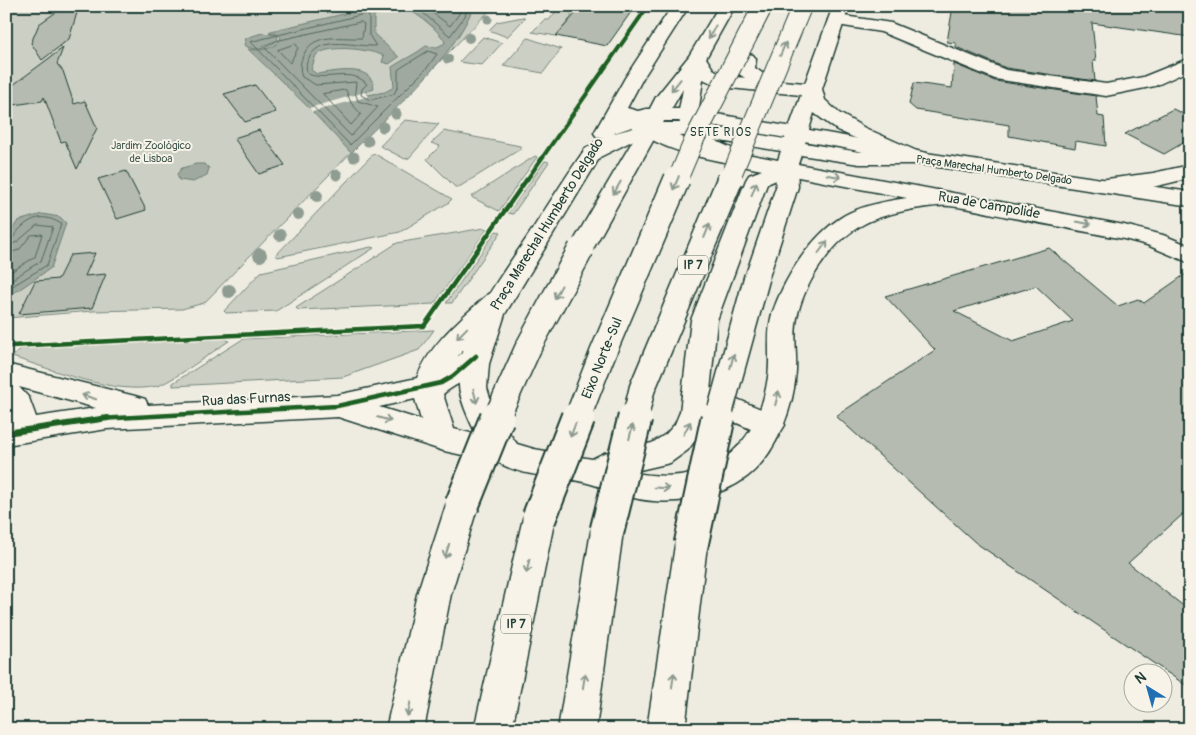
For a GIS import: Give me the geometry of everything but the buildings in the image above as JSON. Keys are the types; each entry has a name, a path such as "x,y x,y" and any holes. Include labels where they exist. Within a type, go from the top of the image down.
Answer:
{"main road":[{"path":"405,729 434,594 462,505 492,429 528,348 581,249 640,116 634,78 681,6"},
{"path":"592,154 615,139 640,116 666,97 697,58 726,6"},
{"name":"Eixo Norte-Sul","path":"492,729 539,518 602,356 695,138 763,6"},
{"name":"IP 7","path":"577,729 607,531 642,390 802,6"},
{"path":"666,729 691,545 710,447 735,348 787,187 792,149 839,13 885,27 1002,75 1106,90 1148,82 1190,63"},
{"path":"697,58 706,73 716,80 813,90"},
{"path":"697,58 689,122 706,144 722,154 744,160"},
{"path":"747,59 746,70 772,87"},
{"path":"813,90 816,102 830,116 843,124 919,158"},
{"path":"640,116 689,122 792,149"},
{"path":"640,116 678,144 744,160 792,149"},
{"name":"Praça Marechal Humberto Delgado","path":"506,452 481,416 475,401 472,371 497,300 592,154 606,129 640,116"},
{"path":"581,468 647,458 667,449 688,429 692,421 704,320 757,180 792,149"},
{"name":"Praça Marechal Humberto Delgado","path":"792,149 859,158 919,158 1106,186"},
{"name":"Rua de Campolide","path":"792,149 951,198 1124,232 1155,240 1190,255"},
{"path":"1106,186 1153,180 1190,171"},
{"path":"1106,186 1190,200"},
{"name":"Rua das Furnas","path":"337,406 444,439 506,452 534,461 581,468 633,485 664,489 705,484 727,475 749,459 770,425 782,379 782,335 785,313 803,278 830,238 846,224 864,216 888,209 951,198"},
{"path":"444,439 434,420 430,404 429,386 437,367 458,336 497,300"},
{"name":"Rua das Furnas","path":"15,431 92,420 337,406 429,386 453,376 476,356"},
{"path":"6,374 32,378 104,401 171,414"},
{"path":"6,390 19,406 15,431"},
{"path":"696,392 770,425"}],"green space":[{"name":"Jardim Zoológico de Lisboa","path":"6,6 494,6 204,303 182,309 93,311 6,318"},
{"path":"559,8 570,12 572,16 556,36 532,32 544,20 549,20"},
{"path":"525,18 507,37 489,30 497,22"},
{"path":"483,37 502,43 482,65 459,62"},
{"path":"528,38 561,49 543,73 503,66"},
{"path":"405,120 439,124 409,158 405,159 380,146"},
{"path":"444,131 520,146 522,148 459,187 455,187 427,159 440,146 431,143"},
{"path":"375,154 452,199 400,232 278,257 276,255"},
{"path":"535,156 537,157 499,211 471,197"},
{"path":"545,161 549,162 513,214 508,213"},
{"path":"487,229 434,304 298,310 296,308 397,243"},
{"path":"496,231 501,232 452,303 446,303"},
{"path":"371,247 374,248 276,311 226,313 224,311 261,272"},
{"path":"434,330 419,350 343,377 173,386 173,383 243,339"},
{"path":"225,339 229,341 172,379 157,386 140,388 122,387 84,380 12,357 21,349"}],"water":[{"path":"378,6 473,6 465,24 438,63 420,84 351,153 309,108 248,49 262,50 275,45 281,38 277,34 269,32","holes":["402,8 407,9 439,33 445,43 437,47 426,46 392,67 394,87 385,92 368,95 365,92 374,89 372,81 367,75 352,71 317,74 311,70 316,55 339,49 377,53 384,56 382,62 389,64 399,57 374,34 374,16 378,13"]},
{"path":"262,33 277,35 278,40 271,46 262,49 244,45 246,38"},
{"path":"204,164 209,168 207,175 193,182 179,180 177,174 182,168"},
{"path":"42,214 60,217 66,223 51,268 17,291 6,295 6,238 18,221"}],"pier":[{"path":"365,92 369,96 312,112 309,108"}],"cycle path":[{"path":"6,349 10,346 424,326 648,6"},
{"path":"6,433 107,418 337,406 441,383 453,376 476,356"}],"district":[{"name":"SETE RIOS","path":"721,132"}]}
